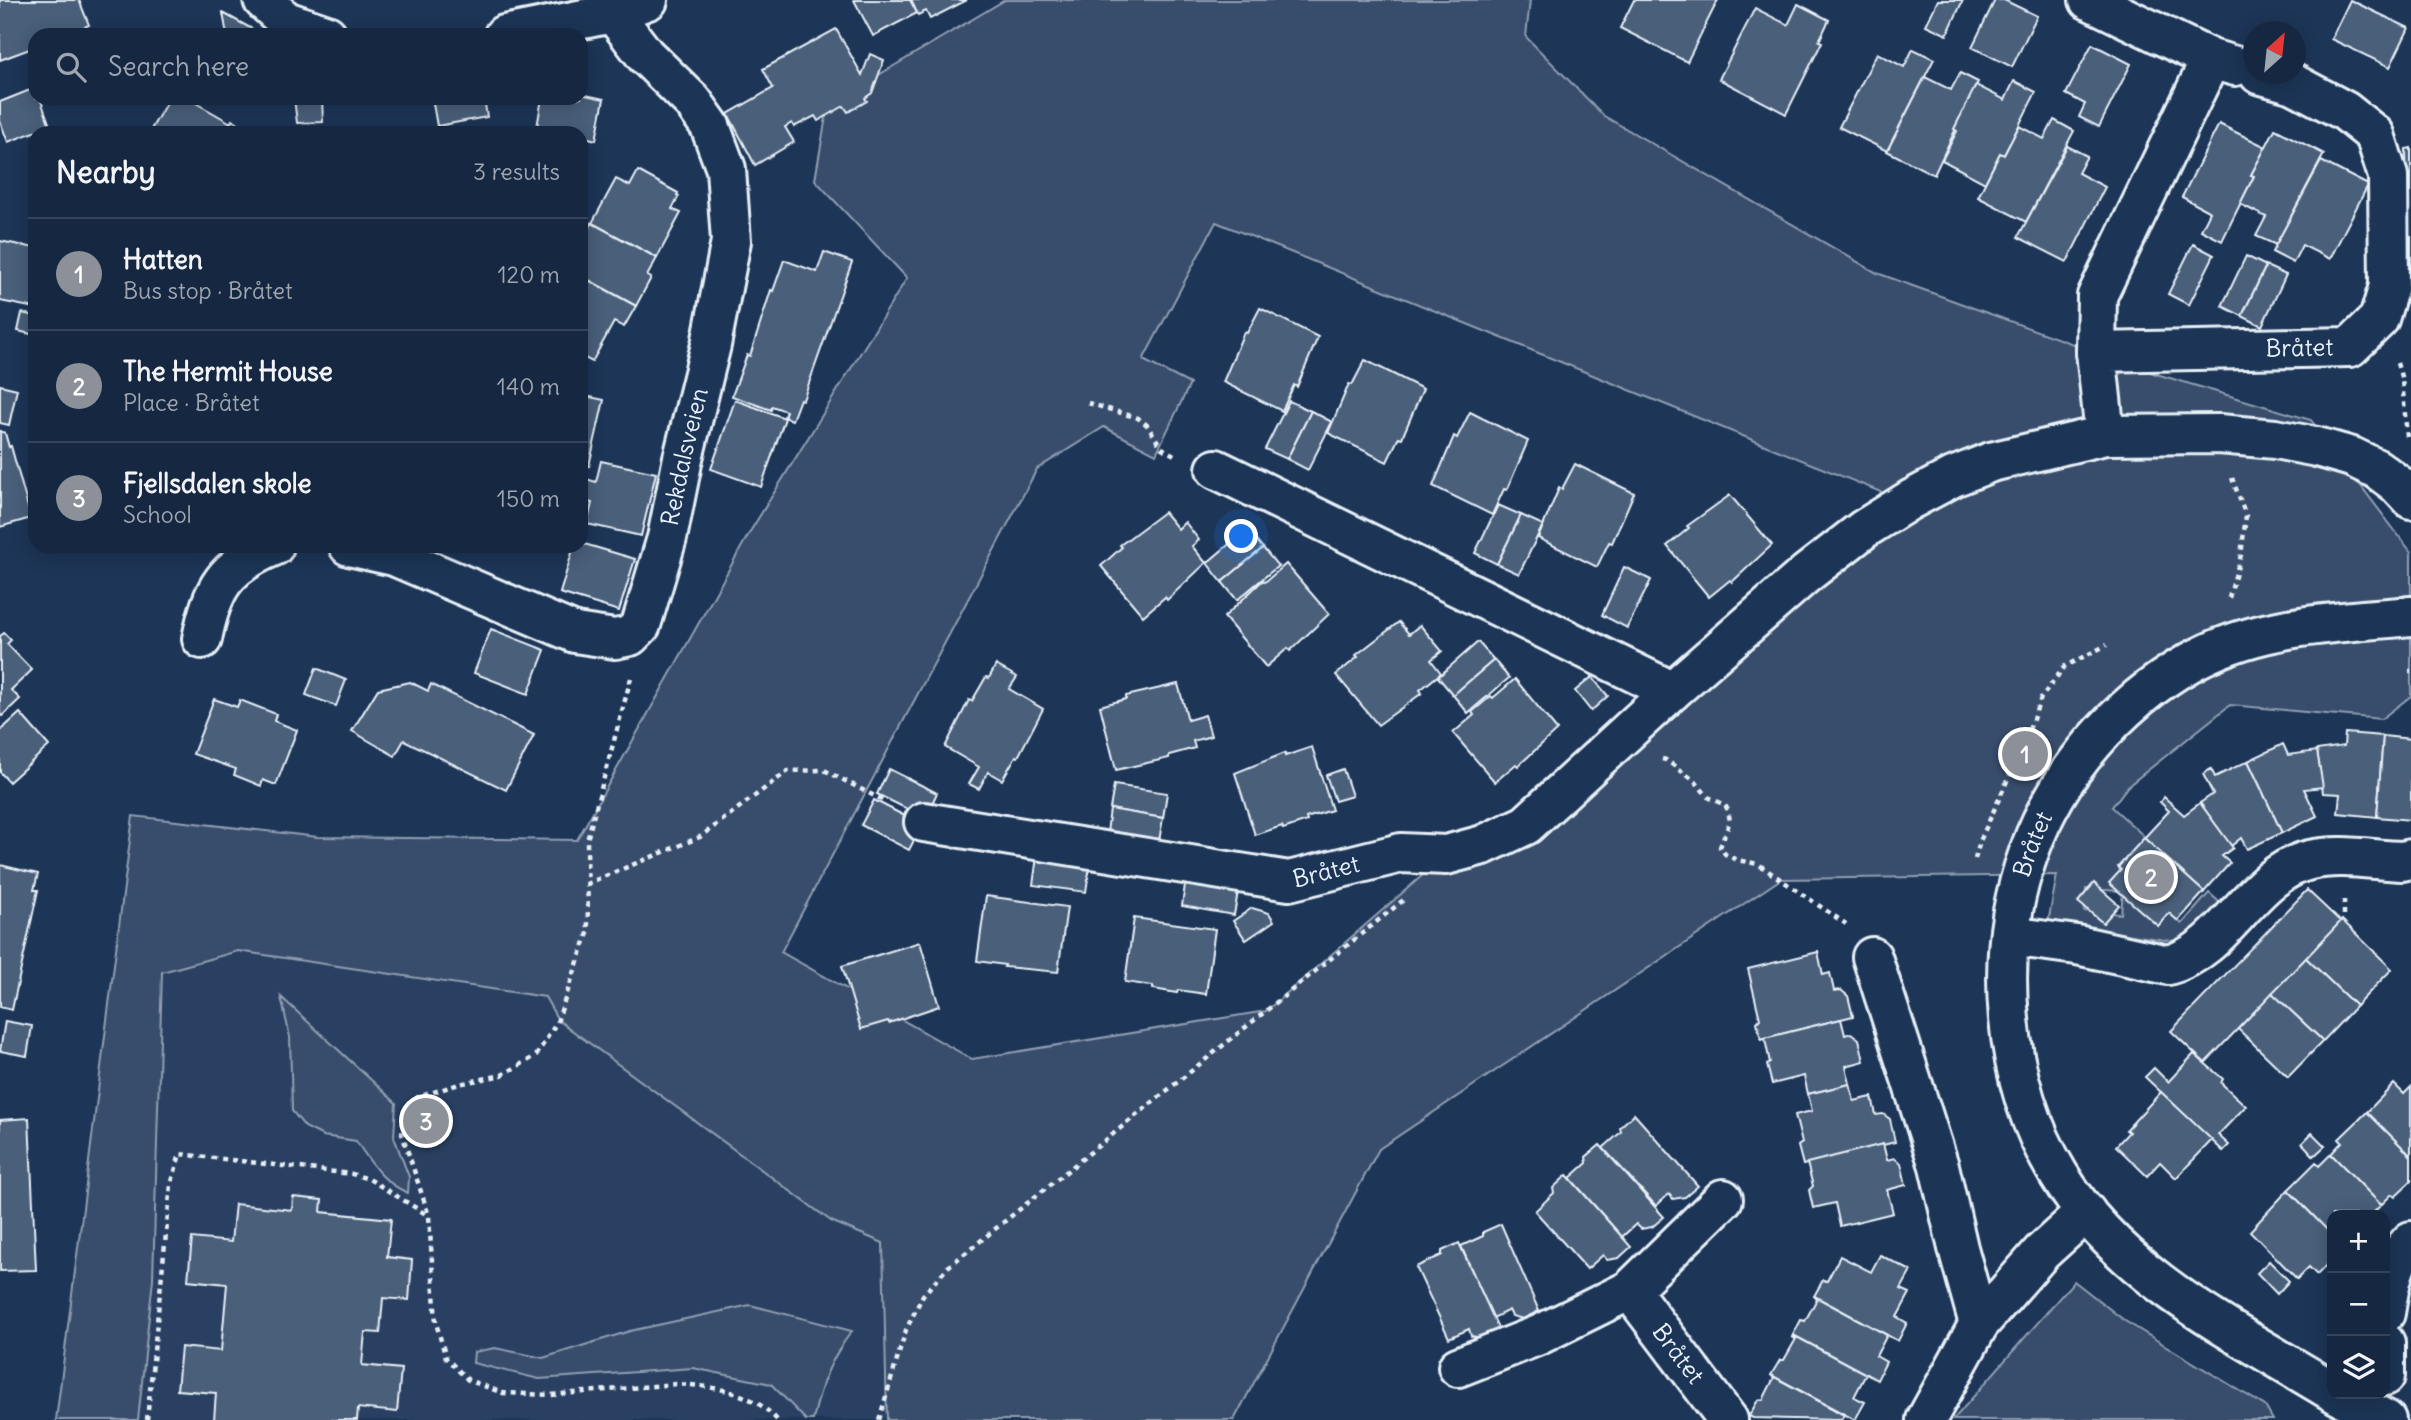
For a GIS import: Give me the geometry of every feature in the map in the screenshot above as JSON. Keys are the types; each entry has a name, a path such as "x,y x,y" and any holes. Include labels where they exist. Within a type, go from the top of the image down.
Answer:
{"street":[{"path":"263,0 286,21 306,28"},
{"path":"539,28 613,13 648,0"},
{"path":"2090,0 2211,59 2243,69"},
{"name":"Rekdalsveien","path":"613,13 645,55 693,102 710,126 726,169 731,241 711,345 655,583 641,625 630,636 615,639"},
{"path":"2105,435 2096,352 2096,296 2211,59"},
{"name":"Bråtet","path":"2096,352 2350,347 2379,319 2389,286 2388,176 2375,135 2335,106 2294,84"},
{"name":"Bråtet","path":"924,822 1289,881 1401,853 1446,855 1483,845 1526,825 1672,691 1806,574 1864,529 1910,500 1953,477 1991,462 2105,435 2219,434 2275,439 2352,457 2377,469 2411,499"},
{"path":"1216,469 1672,691"},
{"path":"202,639 206,617 221,581 249,556 256,553"},
{"path":"380,553 394,556 575,633 615,639"},
{"name":"Bråtet","path":"2327,1388 2206,1315 2163,1285 2125,1253 2086,1212 2059,1175 2036,1129 2019,1083 2011,1041 2007,996 2010,936 2017,894 2029,851 2055,796 2084,754 2113,722 2149,689 2190,662 2231,644 2267,633 2333,622 2411,616"},
{"path":"2010,936 2077,945 2168,965 2181,962 2208,943 2280,873 2309,860 2411,859"},
{"path":"1872,957 1939,1166 1979,1324"},
{"path":"1458,1367 1539,1335 1630,1290 1723,1199"},
{"path":"1926,1420 1979,1324 2042,1252 2086,1212"},
{"path":"2390,1282 2403,1249 2411,1241"},
{"name":"Bråtet","path":"1630,1290 1728,1420"},
{"path":"2351,1399 2378,1409"}],"path":[{"path":"2404,399 2405,411"},
{"path":"1088,403 1138,418 1147,425 1162,449 1177,457 1216,469"},
{"path":"2227,606 2241,555 2246,516 2228,467"},
{"path":"615,639 632,674 587,840 588,933 557,1022 536,1056 502,1075 459,1084 418,1097 404,1115 402,1134 429,1216 436,1323 446,1358 468,1380 503,1393 551,1395 690,1385 732,1391 769,1411 777,1420"},
{"path":"1975,859 1980,841 2022,748 2040,698 2065,666 2107,645"},
{"path":"1656,758 1667,760 1695,781 1707,797 1725,805 1730,821 1720,847 1725,855 1758,864 1830,911 1857,932 1872,957"},
{"path":"586,884 700,837 788,771 824,769 924,822"},
{"path":"879,1420 906,1331 923,1295 948,1267 1392,911 1424,881 1446,855"},
{"path":"147,1420 172,1185 180,1154 352,1174 369,1180 429,1216"}],"shaded area":[{"path":"1005,0 1530,0 1526,37 1604,116 1877,273 2153,373 2311,420 2411,552 2411,696 2381,719 2230,705 2128,786 2112,807 2146,838 2120,869 2182,924 2209,893 2225,907 2179,942 2048,923 2057,875 1781,879 1379,1149 1234,1420 887,1420 883,1243 831,1221 558,1020 545,997 238,951 162,972 153,1279 138,1420 56,1420 133,816 318,837 577,840 751,530 907,278 815,180 828,105","holes":["1216,222 1903,501 1526,825 1446,855 1266,1011 972,1059 781,952 1037,469 1104,427 1156,454 1190,384 1143,360","2086,889 2123,891 2121,914 2084,911"]},
{"path":"238,951 545,997 558,1020 830,1221 884,1243 887,1420 138,1420 153,1279 162,972"},
{"path":"281,997 396,1103 394,1137 409,1177 408,1193 384,1178 356,1141 323,1136 305,1127 292,1111 290,1037"},
{"path":"2074,1281 2125,1321 2265,1406 2273,1420 1953,1420"},
{"path":"750,1305 852,1331 827,1373 813,1420 806,1420 771,1384 693,1368 539,1379 473,1363 474,1352 495,1348 543,1358 630,1331"}],"building":[{"path":"0,0 79,0 89,25 82,28 28,28 28,50 0,60"},
{"path":"854,0 910,0 917,13 873,36"},
{"path":"911,0 967,0 930,19 926,11 918,15"},
{"path":"1634,0 1718,0 1687,62 1620,28"},
{"path":"1938,0 1963,0 1947,35 1926,25"},
{"path":"1995,0 2004,0 2037,16 2012,67 1972,47"},
{"path":"2350,0 2409,28 2390,67 2331,39"},
{"path":"1798,4 1829,20 1819,41 1822,42 1786,114 1719,79 1755,8 1788,25"},
{"path":"223,13 250,28 226,28"},
{"path":"836,29 862,75 870,54 884,60 872,93 865,98 867,101 848,112 844,106 818,121 815,116 794,127 792,123 785,127 794,142 755,165 728,114 773,88 763,69"},
{"path":"2092,44 2131,64 2099,127 2079,117 2085,104 2066,94"},
{"path":"1913,49 1934,59 1887,151 1839,127 1877,53 1904,67"},
{"path":"1960,73 1978,82 1934,175 1887,151 1925,77 1951,90"},
{"path":"2014,81 2036,92 2004,155 2000,153 1985,183 1942,160 1976,85 2005,100"},
{"path":"28,91 28,105 42,105 50,126 28,126 28,134 8,142 0,121 0,102"},
{"path":"588,96 604,99 596,140 588,138 588,126 537,126 541,105 588,105"},
{"path":"165,105 199,105 231,123 229,126 153,126"},
{"path":"295,105 322,105 323,122 297,123"},
{"path":"433,105 485,105 487,117 437,126"},
{"path":"232,120 242,126 229,126"},
{"path":"2054,120 2074,131 2026,222 1978,197 2000,153 2004,155 2019,126 2044,139"},
{"path":"2219,124 2266,147 2222,241 2201,230 2210,212 2182,197"},
{"path":"2275,129 2324,154 2276,245 2256,236 2266,217 2240,204 2254,176 2251,175"},
{"path":"2067,146 2087,156 2078,173 2105,187 2067,262 2018,237"},
{"path":"2411,148 2411,192 2407,192 2406,149"},
{"path":"2321,161 2368,185 2330,259 2302,245 2293,263 2272,252"},
{"path":"638,171 679,196 672,209 681,213 657,258 592,223 616,179 630,186"},
{"path":"592,223 657,258 647,276 651,278 636,306 588,280 588,230"},
{"path":"2408,236 2411,236 2411,280 2409,280"},
{"path":"0,241 28,247 28,307 0,301"},
{"path":"2193,244 2214,255 2189,305 2168,294"},
{"path":"824,252 852,262 803,400 800,399 792,420 784,417 786,411 772,406 771,410 732,396 747,355 750,356 771,290 773,291 784,260 817,272"},
{"path":"2246,256 2266,266 2242,316 2222,306"},
{"path":"2266,266 2286,275 2262,326 2242,316"},
{"path":"588,280 636,306 624,327 614,322 592,362 588,360"},
{"path":"1260,308 1318,337 1297,387 1294,385 1282,411 1223,382 1244,332 1247,333"},
{"path":"22,313 28,314 28,333 18,331"},
{"path":"1365,360 1423,389 1402,438 1399,437 1387,462 1328,433 1349,384 1352,385"},
{"path":"0,385 17,389 9,425 0,423"},
{"path":"588,397 604,400 588,466"},
{"path":"735,400 785,418 761,487 711,469"},
{"path":"1289,401 1311,411 1287,459 1265,449"},
{"path":"1311,411 1332,422 1308,470 1287,459"},
{"path":"1470,412 1528,441 1507,490 1504,489 1492,515 1433,486 1454,436 1457,438"},
{"path":"0,431 5,433 9,447 11,446 28,507 28,519 0,527"},
{"path":"601,461 656,473 641,536 588,524 592,503 588,502 588,480 596,482"},
{"path":"1575,464 1634,493 1612,543 1609,542 1597,567 1538,538 1559,488 1562,489"},
{"path":"1730,495 1772,545 1732,582 1730,580 1709,597 1667,546 1689,528 1687,526"},
{"path":"1498,505 1521,515 1497,564 1475,553"},
{"path":"1164,512 1178,529 1185,522 1199,540 1192,546 1206,563 1167,600 1165,597 1143,616 1101,566 1122,547 1120,545"},
{"path":"1521,515 1543,525 1519,574 1497,564"},
{"path":"1247,529 1263,548 1222,582 1207,563"},
{"path":"588,545 635,559 619,611 560,593 572,553 588,553"},
{"path":"1263,548 1278,566 1237,600 1222,582"},
{"path":"1286,564 1329,614 1290,651 1288,648 1266,667 1224,617 1263,580 1265,582"},
{"path":"1624,567 1651,580 1627,628 1602,615"},
{"path":"1399,622 1409,634 1420,625 1442,651 1431,660 1441,673 1420,690 1422,693 1378,725 1336,675 1358,657 1356,655"},
{"path":"491,629 545,650 528,694 474,673"},
{"path":"4,633 11,640 7,644 32,670 11,690 20,699 2,716 0,636"},
{"path":"1478,642 1494,660 1453,695 1438,677"},
{"path":"1494,660 1509,678 1468,713 1453,695"},
{"path":"996,665 1017,677 1009,689 1043,709 1018,757 1016,756 1002,780 988,772 979,789 969,784 979,767 945,747 969,700 972,701"},
{"path":"316,668 346,680 336,706 306,695"},
{"path":"1592,677 1608,696 1591,711 1575,691"},
{"path":"1515,679 1557,730 1518,766 1516,764 1495,782 1453,733 1474,715 1472,712"},
{"path":"410,682 428,691 431,684 534,735 506,790 404,740 395,756 352,731 378,689"},
{"path":"1178,684 1188,720 1205,715 1211,736 1193,741 1195,748 1169,755 1169,758 1116,770 1100,706 1126,699 1126,696"},
{"path":"214,699 237,707 240,700 276,714 274,721 297,730 276,785 263,780 261,786 234,775 236,769 193,754"},
{"path":"20,713 49,746 9,782 0,772 0,731"},
{"path":"2345,733 2383,736 2377,817 2338,813 2340,794 2323,793 2317,750 2344,746"},
{"path":"2383,736 2411,739 2411,820 2377,817"},
{"path":"2283,744 2288,755 2317,751 2323,787 2304,789 2317,816 2282,833 2248,761"},
{"path":"1312,747 1332,810 1283,829 1282,826 1255,835 1235,773 1285,753 1285,756"},
{"path":"2248,761 2282,833 2247,849 2241,838 2231,846 2200,803 2213,794 2203,774 2211,769 2215,777"},
{"path":"889,769 937,793 925,818 877,794"},
{"path":"1343,769 1352,796 1335,801 1326,775"},
{"path":"1114,785 1167,793 1163,818 1110,809"},
{"path":"2164,797 2184,815 2200,803 2233,848 2222,856 2230,863 2204,892 2144,838 2169,811 2160,802"},
{"path":"874,800 922,825 909,850 861,825"},
{"path":"1110,809 1163,818 1159,841 1107,833"},
{"path":"2144,838 2204,892 2178,921 2169,913 2158,926 2109,883 2121,870 2118,867"},
{"path":"1037,857 1090,865 1086,892 1033,885"},
{"path":"0,865 38,874 34,890 38,890 12,1010 0,1007"},
{"path":"1186,878 1239,886 1234,915 1182,906"},
{"path":"2094,883 2119,905 2103,923 2078,902"},
{"path":"2307,890 2341,922 2205,1063 2171,1031"},
{"path":"986,896 1067,907 1058,972 1004,967 1005,965 977,961"},
{"path":"1252,908 1269,913 1274,921 1246,940 1233,921"},
{"path":"1134,918 1215,929 1206,994 1178,990 1177,993 1125,982"},
{"path":"2342,920 2392,969 2356,1006 2306,958"},
{"path":"920,942 939,1006 889,1023 888,1021 861,1029 842,966"},
{"path":"1818,952 1823,975 1830,973 1834,991 1841,990 1848,996 1853,1016 1761,1039 1757,1022 1760,1019 1748,969"},
{"path":"2306,958 2356,1006 2323,1041 2272,993"},
{"path":"2272,993 2323,1041 2288,1077 2238,1029"},
{"path":"1841,1019 1845,1035 1851,1033 1859,1039 1864,1061 1846,1066 1850,1084 1808,1094 1804,1076 1772,1084 1765,1039 1761,1039"},
{"path":"5,1021 32,1026 27,1056 0,1051"},
{"path":"2194,1054 2223,1079 2221,1083 2246,1106 2218,1135 2229,1145 2223,1151 2145,1077 2154,1068 2168,1082"},
{"path":"1850,1084 1854,1101 1872,1097 1876,1115 1883,1114 1890,1119 1895,1142 1803,1165 1798,1146 1802,1143 1795,1115 1812,1111 1808,1094"},
{"path":"2394,1084 2404,1094 2411,1087 2411,1156 2367,1112"},
{"path":"2161,1092 2212,1140 2176,1178 2160,1162 2147,1176 2116,1146 2129,1132 2126,1130"},
{"path":"2367,1112 2411,1156 2411,1181 2381,1205 2331,1154 2342,1142 2339,1139"},
{"path":"1634,1114 1698,1186 1685,1197 1673,1199 1669,1194 1656,1206 1603,1148 1621,1132 1620,1127"},
{"path":"29,1118 36,1270 0,1271 0,1120"},
{"path":"2312,1133 2325,1146 2314,1156 2302,1143"},
{"path":"1883,1144 1887,1160 1894,1158 1901,1163 1906,1185 1887,1190 1893,1213 1840,1226 1835,1203 1813,1208 1809,1190 1813,1186 1807,1163"},
{"path":"1600,1145 1664,1217 1652,1227 1641,1229 1636,1224 1622,1237 1570,1178 1587,1163 1586,1157"},
{"path":"2331,1154 2381,1205 2376,1210 2327,1210 2327,1230 2288,1190 2316,1162 2319,1166"},
{"path":"1567,1175 1631,1247 1619,1258 1607,1260 1603,1255 1587,1269 1535,1211 1554,1193 1553,1188"},
{"path":"2288,1190 2327,1230 2327,1264 2317,1275 2309,1267 2297,1279 2250,1231"},
{"path":"293,1197 322,1200 321,1212 391,1219 387,1257 412,1260 409,1300 383,1298 380,1333 365,1332 362,1365 401,1369 397,1412 358,1408 357,1420 214,1420 216,1393 177,1390 181,1347 221,1351 227,1284 188,1280 192,1238 231,1242 235,1204 292,1210"},
{"path":"1501,1224 1539,1311 1523,1319 1512,1316 1509,1310 1493,1318 1461,1246"},
{"path":"1459,1243 1499,1330 1482,1338 1471,1336 1469,1329 1449,1338 1416,1267 1442,1255 1442,1251"},
{"path":"1880,1255 1911,1271 1901,1289 1910,1293 1897,1317 1907,1323 1898,1341 1814,1296 1823,1280 1827,1281 1840,1256 1871,1272"},
{"path":"2269,1261 2289,1281 2277,1294 2257,1273"},
{"path":"1814,1296 1887,1335 1876,1356 1886,1362 1877,1380 1793,1335 1801,1320 1805,1321 1817,1299"},
{"path":"1793,1335 1866,1374 1854,1397 1865,1402 1855,1420 1771,1375 1780,1360 1784,1360 1796,1339"},
{"path":"1771,1375 1844,1415 1841,1420 1749,1416 1758,1400 1763,1400 1774,1378"}],"place":[{"name":"Hatten","path":"2025,754"},
{"name":"The Hermit House","path":"2151,877"},
{"name":"Fjellsdalen skole","path":"426,1121"}]}
